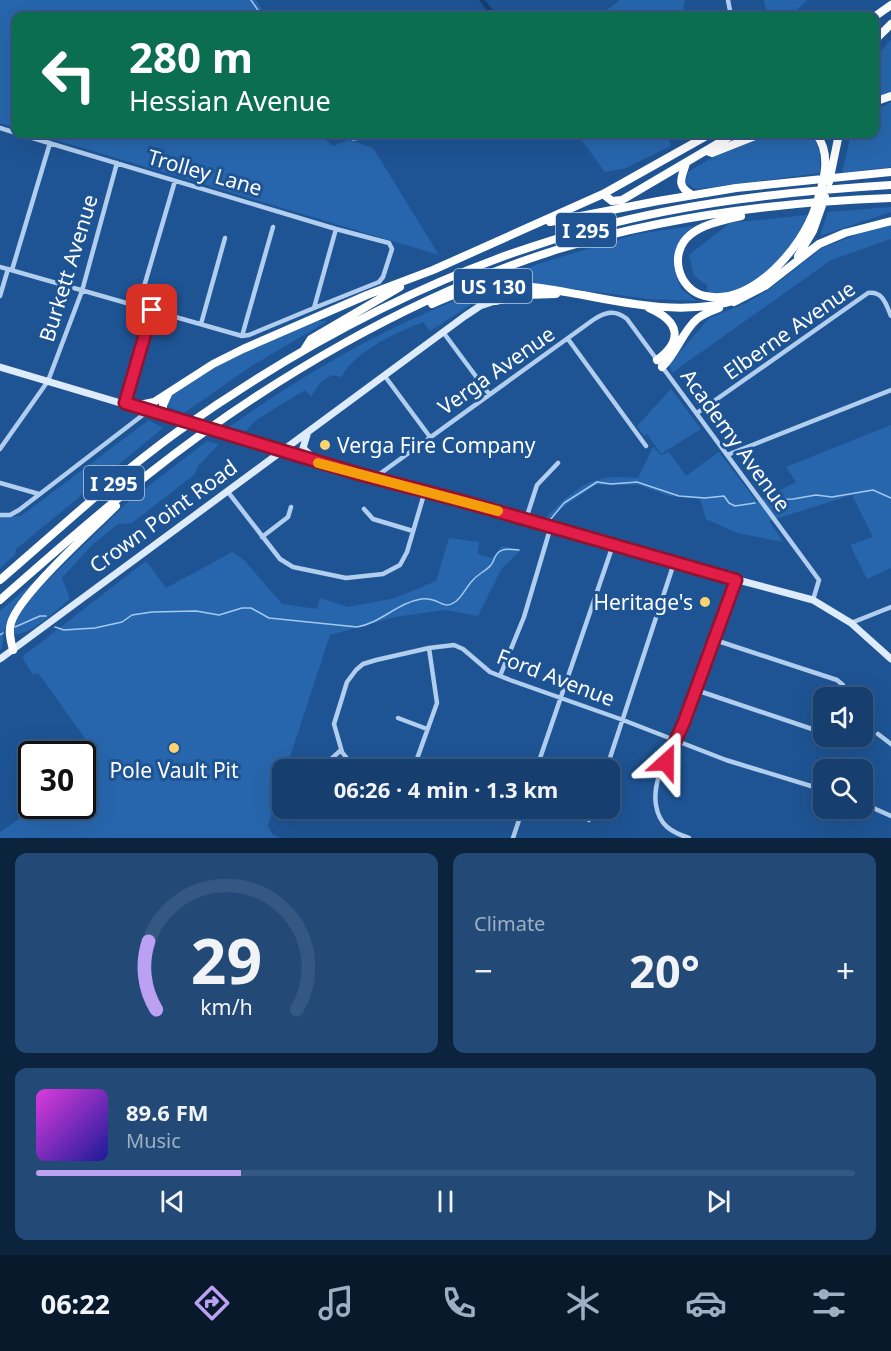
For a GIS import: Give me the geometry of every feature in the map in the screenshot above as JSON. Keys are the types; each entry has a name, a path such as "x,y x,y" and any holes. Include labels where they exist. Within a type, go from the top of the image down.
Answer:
{"highway":[{"path":"879,13 891,4"},
{"path":"879,35 891,24"},
{"name":"US 130","path":"303,350 311,339 385,295 434,270 603,194 703,138"},
{"path":"603,194 608,200 615,201 630,196 727,138"},
{"path":"706,151 712,153 750,138"},
{"path":"819,138 824,146 828,173"},
{"path":"826,138 826,163"},
{"name":"US 130","path":"406,312 417,311 461,292 487,286 530,286 638,304 689,308 721,305 737,300 765,286 788,268 807,242 835,156 838,138"},
{"path":"835,156 844,138"},
{"path":"686,163 681,183 684,189 692,195"},
{"path":"526,230 573,217 692,195 768,184 891,171"},
{"name":"I 295","path":"0,580 176,433 234,393 303,350 369,315 450,277 537,244 649,215 804,192 891,185"},
{"path":"630,196 664,200"},
{"name":"I 295","path":"0,600 90,521 183,448 249,401 330,352 476,279 517,263 591,240 693,218 782,206 891,198"},
{"path":"782,206 768,212 729,219 701,228 691,234 683,243 678,258 679,270 686,284 695,292 713,297 733,293 756,283 780,265 792,251 818,210"},
{"path":"788,268 812,249 835,236 891,221"},
{"path":"135,406 148,404 213,364 243,349 367,295 434,270"},
{"path":"495,301 538,294 584,295"},
{"path":"659,363 672,357 698,318 737,300"},
{"path":"638,304 663,314 674,327 673,344 659,363"},
{"path":"166,416 163,405 168,393"},
{"path":"13,650 9,635 15,614 30,594 128,491"}],"main road":[{"name":"Crown Point Road","path":"0,659 443,332 475,309 495,301"},
{"path":"0,367 282,452 813,600 851,623 891,659"},
{"path":"308,433 303,448 317,462"}],"street":[{"name":"Trolley Lane","path":"34,138 389,243 392,249 383,277 379,282 314,308"},
{"path":"0,296 50,143"},
{"name":"Burkett Avenue","path":"0,449 48,381 82,291 117,163"},
{"path":"138,307 175,181"},
{"path":"243,336 273,227"},
{"path":"0,267 243,336 314,308 336,229"},
{"path":"201,324 225,238"},
{"name":"Elberne Avenue","path":"697,413 868,293 877,293 882,296 891,316"},
{"path":"125,403 152,310"},
{"name":"Academy Avenue","path":"609,312 621,315 627,320 819,580 813,600"},
{"name":"Verga Avenue","path":"374,478 489,394 601,315 609,312"},
{"path":"443,332 489,394"},
{"path":"568,339 646,446"},
{"path":"384,375 430,437"},
{"path":"728,455 891,390"},
{"path":"0,515 10,514 39,494 148,411"},
{"path":"526,519 537,485 558,463"},
{"path":"0,483 39,494"},
{"path":"228,492 280,559 293,567 335,577 354,578 383,574 397,567 405,558 425,491"},
{"path":"262,537 288,517 291,507"},
{"path":"364,509 374,519 413,531"},
{"path":"500,676 524,617 551,526"},
{"path":"541,759 613,545"},
{"path":"610,759 675,563"},
{"path":"689,838 662,824 656,807 657,784 696,690 736,580"},
{"path":"851,623 891,607"},
{"path":"715,640 837,680 843,687"},
{"name":"Ford Avenue","path":"341,750 334,724 347,682 356,670 363,664 376,660 449,645 458,647 490,672 500,676 562,697 726,760 813,787"},
{"path":"417,759 437,702 429,648"},
{"path":"696,690 813,729"},
{"path":"398,718 427,729"},
{"path":"878,734 891,744"},
{"path":"331,759 341,750 348,759"},
{"path":"873,808 891,816"},
{"path":"513,838 519,819"}],"shaded area":[{"path":"0,0 256,0 264,12 12,12 12,127 0,123"},
{"path":"620,0 685,0 683,12 604,12"},
{"path":"764,0 807,0 797,12 766,12"},
{"path":"891,40 891,93 879,98 879,56"},
{"path":"891,102 891,167 842,173 850,138 879,138 879,108"},
{"path":"49,138 323,138 333,146 349,140 373,148 439,255"},
{"path":"580,138 668,138 671,146 626,168 605,172"},
{"path":"759,138 814,138 820,151 820,173 696,189 685,183 688,172 721,152"},
{"path":"891,207 891,212 820,236 828,212"},
{"path":"808,215 781,258 757,279 742,287 708,295 707,285 694,276 689,255 730,223"},
{"path":"891,225 891,239 831,260 672,373 669,365 709,318 746,303 767,291 822,248 864,232"},
{"path":"693,226 676,247 674,268 681,289 697,301 649,299 499,279 544,262 637,234"},
{"path":"481,291 484,296 430,331 423,322 378,343 348,367 341,377 332,375 320,383 311,397 305,390 256,420 246,431 229,427 350,350 415,318"},
{"path":"316,321 328,321 253,365 184,413 166,406 172,394 226,361"},
{"path":"671,389 701,429 661,454 647,434 644,436 637,426"},
{"path":"149,420 163,428 16,549 15,555 0,568 0,517 21,516"},
{"path":"891,425 891,568 867,579 850,545 873,537 852,495 769,521 783,542 737,533 706,519 700,499 669,496 639,485 596,485 566,505 549,521 544,519 570,495 593,481 610,478 638,478 653,447 661,455 669,452 686,476 719,452 757,502 796,482 786,467"},
{"path":"207,441 219,444 198,466 195,474 132,523 118,524 92,545 62,578 70,599 35,627 20,634 13,634 17,615 50,578 128,502"},
{"path":"449,538 479,542 478,554 492,558 502,546 521,550 502,568 478,616 445,610 395,617 330,635 289,759 272,759 272,813 268,826 273,835 281,838 0,838 0,832 19,819 96,819 96,741 87,741 38,673 33,675 22,657 146,561 166,588 232,552 244,560 282,604 317,609 320,598 348,607 395,598 436,581"},
{"path":"40,576 9,616 0,650 0,611"}],"waterway":[{"path":"251,0 259,12"},
{"path":"482,0 491,12"},
{"path":"350,138 353,140 362,138"},
{"path":"550,520 564,503 597,482 611,484 637,482 679,496 705,498 724,496 729,503 735,506 755,503"},
{"path":"767,500 816,495 832,497 873,490 891,498"},
{"path":"55,627 64,630 95,628 122,622 132,615 152,612 196,611 219,615 242,608 251,608 269,618 357,627 374,622 412,601 432,599 443,604 451,604 460,597 475,578 491,565 500,551 519,550"},
{"path":"15,627 40,616 46,616"}],"slow traffic":[{"path":"318,463 498,511"}],"place":[{"name":"Verga Fire Company","path":"325,445"},
{"name":"Heritage's","path":"705,602"},
{"name":"Pole Vault Pit","path":"174,748"}],"route":[{"path":"152,310 125,403 282,452 736,580 684,722 666,762"}]}
